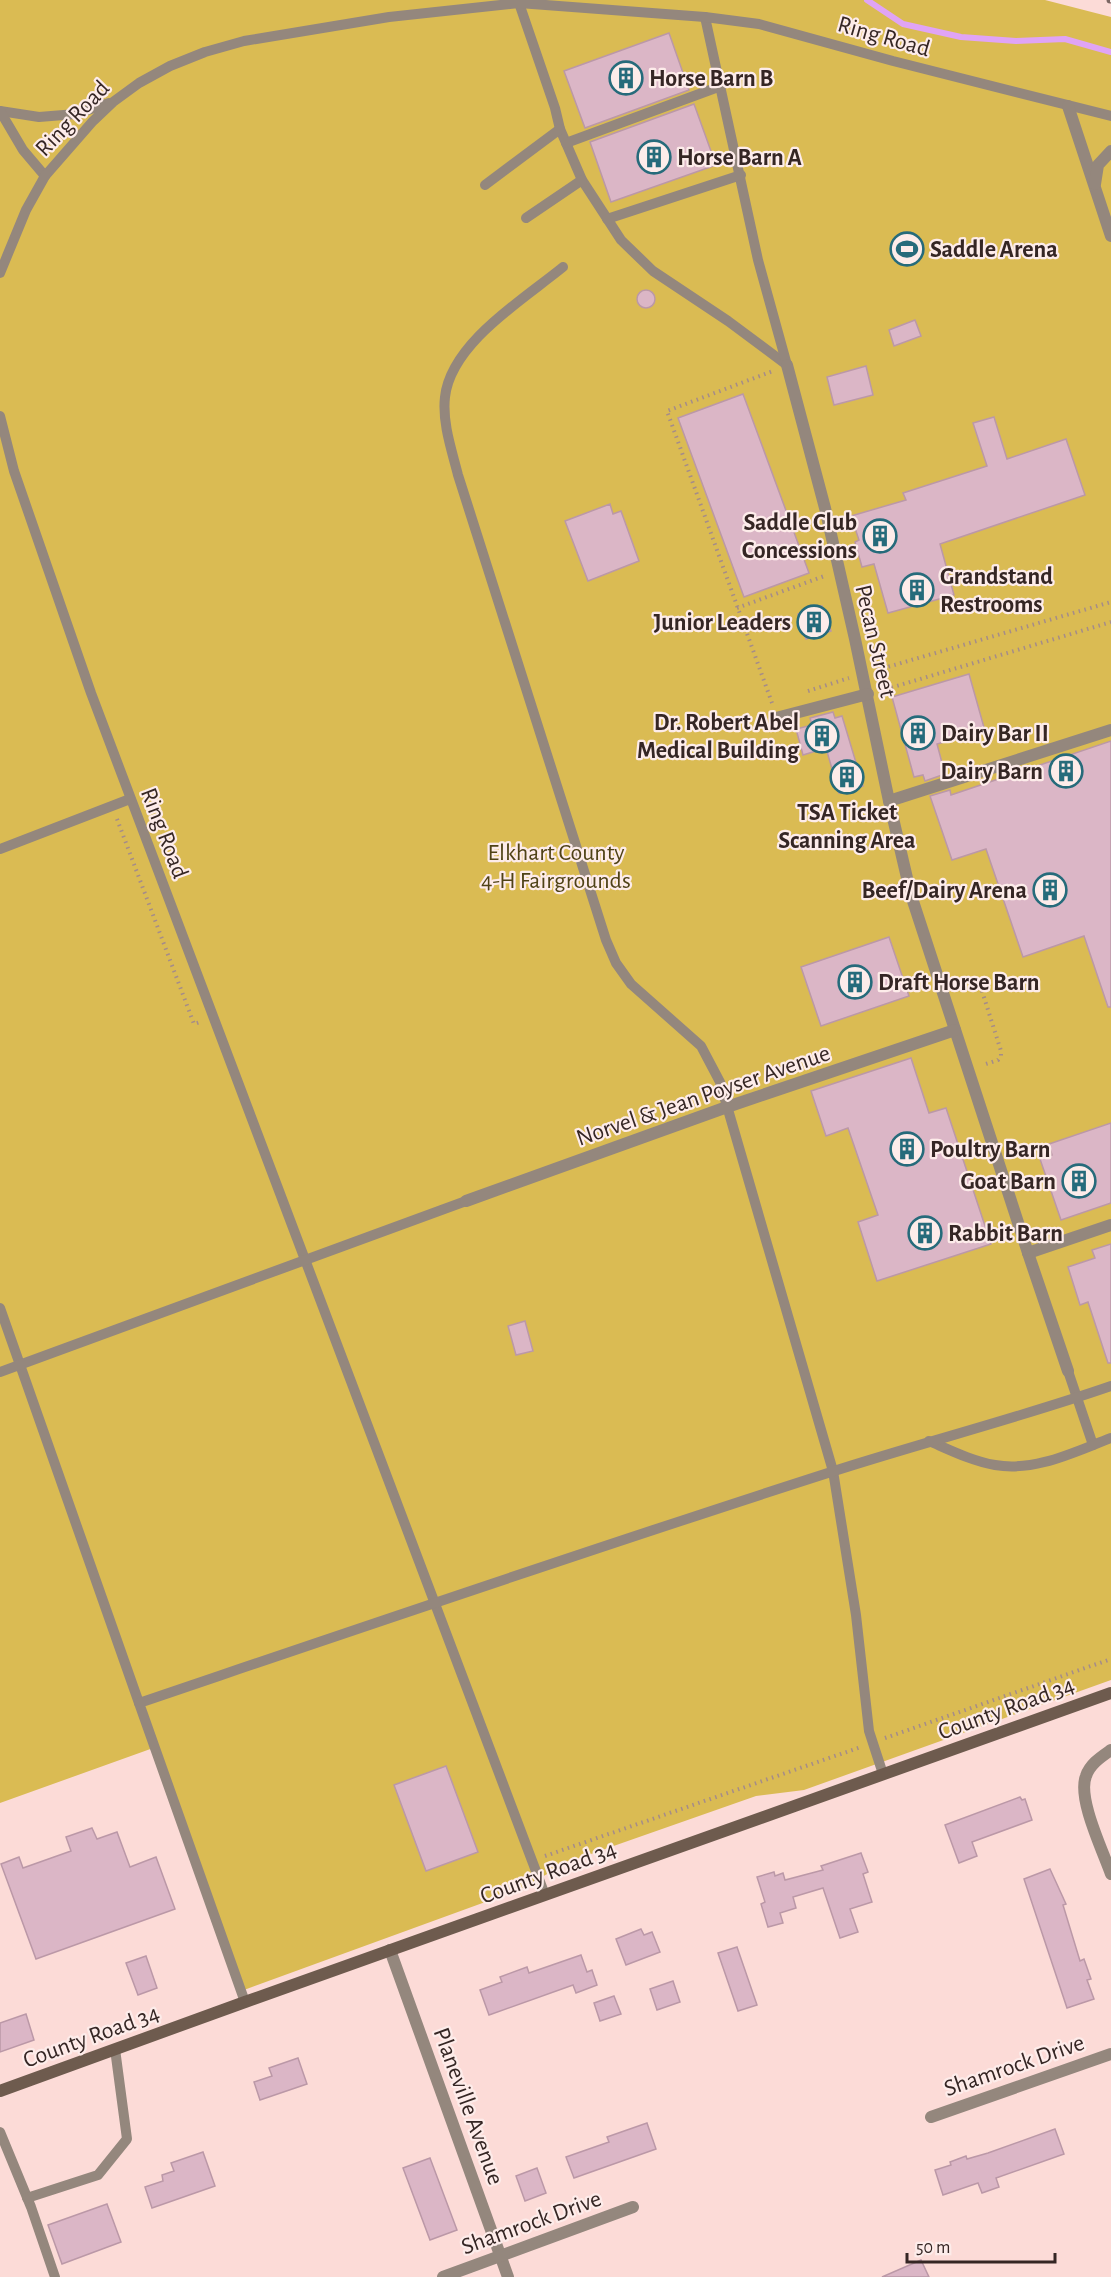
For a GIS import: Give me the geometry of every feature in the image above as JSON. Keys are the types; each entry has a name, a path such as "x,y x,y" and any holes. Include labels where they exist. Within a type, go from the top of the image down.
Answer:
{"street":[{"path":"1068,106 1111,236"},
{"path":"1094,185 1098,165 1111,151"},
{"name":"Pecan Street","path":"788,365 868,694 889,801 911,895 1068,1371"},
{"path":"776,718 868,694"},
{"path":"889,801 1111,730"},
{"name":"Norvel & Jean Poyser Avenue","path":"466,1201 727,1107 954,1030"},
{"path":"1028,1253 1111,1225"},
{"name":"County Road 34","path":"0,2091 1111,1693"},
{"path":"1111,1750 1095,1761 1083,1786 1090,1815 1111,1874"},
{"name":"Planeville Avenue","path":"390,1950 508,2277"},
{"name":"Shamrock Drive","path":"931,2116 1111,2054"},
{"name":"Shamrock Drive","path":"444,2277 633,2207"}],"lane":[{"name":"Ring Road","path":"0,273 22,219 45,176 76,138 112,102 139,83 170,66 205,52 244,41 389,17 513,2 705,17 759,24 903,64 1111,116"},
{"path":"513,2 555,108 560,129 582,180 621,240 653,271 728,321 788,365"},
{"path":"705,17 758,260 788,365"},
{"path":"566,143 721,86"},
{"path":"0,111 39,117 76,114 112,102"},
{"path":"0,111 23,150 45,176"},
{"path":"486,185 560,129"},
{"path":"608,219 741,174"},
{"path":"526,218 582,180"},
{"path":"563,267 497,320 470,345 453,370 445,397 450,441 458,475 606,940 616,963 631,984 685,1029 701,1046 720,1082 832,1471 856,1615 872,1743 884,1774"},
{"name":"Ring Road","path":"0,416 14,471 130,799 545,1895"},
{"path":"0,849 130,799"},
{"path":"0,1372 466,1201"},
{"path":"0,1308 245,2002"},
{"path":"1068,1371 1093,1445"},
{"path":"139,1704 832,1471 1111,1386"},
{"path":"929,1441 979,1461 1012,1467 1054,1460 1111,1438"},
{"path":"27,2198 98,2175 127,2139 115,2049"},
{"path":"0,2132 27,2198 55,2277"}],"path":[{"path":"782,700 771,703 667,411 788,365"},
{"path":"737,608 839,571"},
{"path":"802,693 1111,602"},
{"path":"868,694 1111,622"},
{"path":"112,806 194,1024 213,1018"},
{"path":"968,1070 998,1060 1001,1056 982,991"},
{"path":"532,1861 1111,1659"}],"green space":[{"name":"Elkhart County 4-H Fairgrounds","path":"0,0 1045,0 1111,17 1111,1680 804,1790 756,1796 568,1862 521,1889 244,1990 156,1747 0,1803"}],"building":[{"name":"Horse Barn B","path":"669,33 689,90 585,128 564,71"},
{"name":"Horse Barn A","path":"694,104 716,165 611,202 590,142"},
{"path":"646,290 652,293 655,299 652,305 646,308 640,305 637,299 640,293"},
{"path":"915,320 921,336 894,346 889,330"},
{"path":"866,366 873,395 834,405 827,377"},
{"path":"743,394 809,573 744,597 678,418"},
{"path":"994,417 1007,459 1066,439 1085,495 940,544 954,595 888,613 874,564 862,567 855,542 859,540 851,516 906,500 903,493 987,466 973,423"},
{"path":"610,504 613,514 621,511 639,561 588,581 565,521"},
{"name":"Junior Leaders","path":"822,606 831,631 806,639 798,614"},
{"path":"969,674 985,731 937,744 945,774 925,781 923,775 914,777 892,697"},
{"path":"833,712 835,718 842,716 863,786 839,793 826,748 803,755 796,729 812,725 810,718"},
{"path":"1111,741 1111,1007 1108,1007 1084,936 1023,957 986,849 952,860 930,796 950,790 951,795"},
{"name":"Draft Horse Barn","path":"889,937 909,996 821,1026 801,967"},
{"path":"911,1058 929,1113 946,1108 991,1244 877,1281 858,1222 878,1215 848,1128 826,1136 811,1091"},
{"name":"Goat Barn","path":"1111,1123 1111,1203 1061,1220 1040,1159 1052,1155 1049,1144"},
{"path":"1111,1244 1111,1363 1108,1363 1088,1302 1080,1305 1068,1267 1095,1258 1092,1250"},
{"path":"525,1321 533,1351 516,1355 508,1326"},
{"path":"446,1766 478,1852 426,1871 394,1785"},
{"path":"1020,1797 1022,1800 1025,1799 1032,1820 972,1842 977,1856 959,1863 945,1825"},
{"path":"92,1828 97,1839 117,1832 130,1867 156,1857 175,1909 36,1959 1,1864 19,1857 23,1868 71,1851 66,1837"},
{"path":"861,1853 868,1872 863,1874 872,1902 850,1909 858,1932 840,1938 823,1888 793,1897 796,1908 780,1913 783,1923 768,1927 761,1904 765,1902 757,1877 774,1872 775,1876 783,1873 785,1880 823,1870 821,1866"},
{"path":"1050,1869 1066,1904 1063,1905 1080,1961 1084,1959 1091,1979 1087,1980 1094,1999 1067,2008 1024,1879"},
{"path":"641,1929 644,1935 652,1932 660,1952 626,1965 616,1939"},
{"path":"737,1947 757,2005 738,2011 718,1953"},
{"path":"581,1955 587,1972 592,1970 597,1985 576,1993 573,1985 489,2015 480,1990 502,1982 500,1977 527,1967 529,1973"},
{"path":"146,1956 157,1988 138,1995 126,1963"},
{"path":"673,1981 680,2002 657,2010 650,1989"},
{"path":"614,1996 621,2014 600,2021 594,2003"},
{"path":"26,2014 34,2040 0,2052 0,2023"},
{"path":"298,2058 307,2084 260,2100 254,2082 272,2076 269,2068"},
{"path":"647,2123 656,2149 574,2178 566,2157 609,2142 607,2137"},
{"path":"1055,2129 1064,2154 996,2178 999,2187 982,2193 978,2183 943,2195 935,2170 951,2165 950,2162 966,2156 967,2159 988,2153"},
{"path":"203,2152 215,2186 152,2208 145,2187 163,2181 162,2175 174,2171 171,2163"},
{"path":"430,2158 457,2230 430,2240 403,2168"},
{"path":"537,2168 546,2193 525,2201 516,2176"},
{"path":"107,2204 121,2242 62,2264 48,2225"},
{"path":"921,2260 929,2277 882,2277"}],"waterway":[{"path":"867,0 903,24 961,37 1016,41 1065,39 1111,52"}],"place":[{"name":"Horse Barn B","path":"626,78"},
{"name":"Horse Barn A","path":"654,157"},
{"name":"Saddle Arena","path":"907,249"},
{"name":"Saddle Club Concessions","path":"880,536"},
{"name":"Grandstand Restrooms","path":"917,590"},
{"name":"Junior Leaders","path":"814,622"},
{"name":"Dairy Bar II","path":"918,733"},
{"name":"Dr. Robert Abel Medical Building","path":"822,736"},
{"name":"Dairy Barn","path":"1066,771"},
{"name":"TSA Ticket Scanning Area","path":"847,777"},
{"name":"Beef/Dairy Arena","path":"1050,890"},
{"name":"Draft Horse Barn","path":"855,982"},
{"name":"Poultry Barn","path":"907,1149"},
{"name":"Goat Barn","path":"1079,1181"},
{"name":"Rabbit Barn","path":"925,1233"}]}
